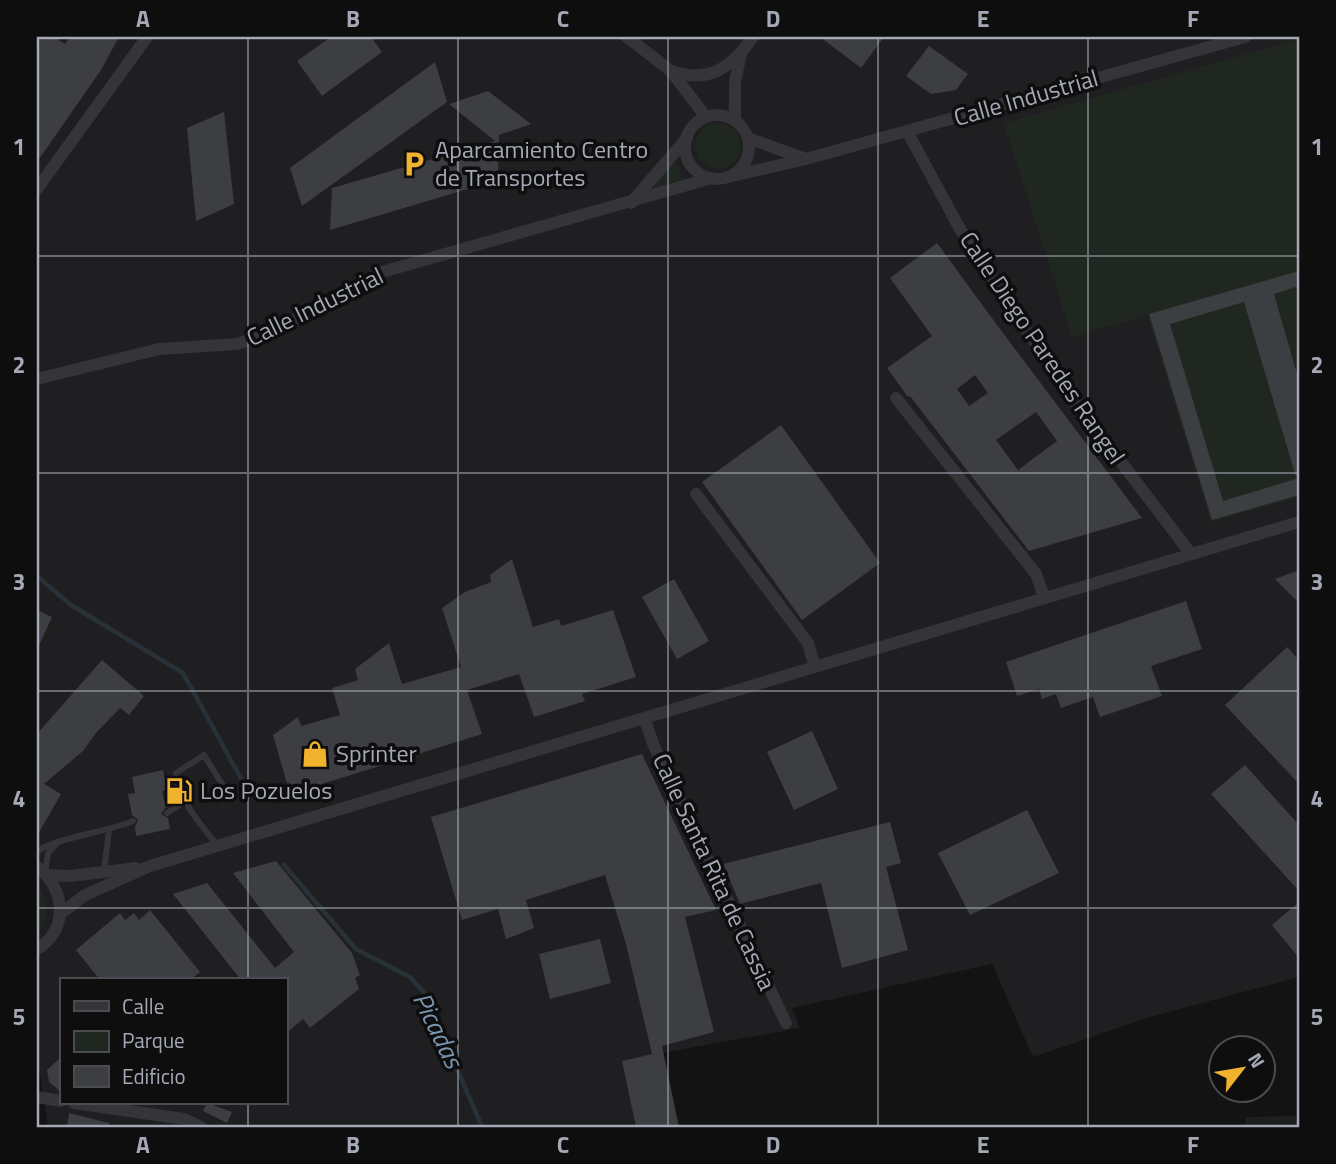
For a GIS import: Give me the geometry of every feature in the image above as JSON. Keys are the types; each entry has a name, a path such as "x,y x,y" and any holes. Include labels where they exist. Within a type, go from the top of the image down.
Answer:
{"street":[{"path":"37,188 147,37"},
{"path":"627,37 671,71 706,117"},
{"path":"671,71 691,77 713,74 741,53 753,37"},
{"name":"Calle Industrial","path":"728,177 806,159 1245,37"},
{"path":"734,121 735,82 741,53"},
{"path":"748,138 747,157 743,165 728,177 712,178 694,168 685,149 691,129 706,117 715,115 734,121 748,138 806,159"},
{"name":"Calle Diego Paredes Rangel","path":"907,131 960,229 1064,387 1191,554"},
{"path":"630,203 687,138"},
{"name":"Calle Industrial","path":"37,379 159,349 237,344 268,334 382,272 712,178"},
{"path":"896,398 1036,575 1044,597"},
{"path":"696,494 808,643 816,667"},
{"path":"60,914 85,895 150,866 645,720 1044,597 1299,522"},
{"name":"Calle Santa Rita de Cassia","path":"645,720 654,746 786,1023"},
{"path":"43,872 104,872 150,866"},
{"path":"37,949 51,937 60,914 56,887 43,872"},
{"path":"37,1097 60,1101"},
{"path":"81,1104 184,1119 201,1127"}],"lane":[{"path":"218,846 186,801 178,787 176,773 204,755 225,789"},
{"path":"167,813 186,801"},
{"path":"37,852 47,843 109,831 133,821"},
{"path":"104,872 109,831"},
{"path":"43,872 48,853 58,842"}],"shaded area":[{"path":"37,37 1299,37 1299,977 1150,1017 1033,1057 992,964 792,1008 800,1028 628,1059 641,1127 48,1127 37,1057"},
{"path":"1299,1116 1299,1127 1246,1127 1245,1117"}],"green space":[{"path":"1299,39 1299,497 1211,522 1147,315 1072,337 1004,123"},
{"path":"718,123 734,130 741,146 734,162 718,169 702,162 695,146 702,130"},
{"path":"671,161 676,162 684,183 655,189 652,183"},
{"path":"37,884 47,909 45,922 37,934"}],"building":[{"path":"42,37 54,37 65,44 70,37 119,37 101,70 37,162 37,45"},
{"path":"331,37 371,37 382,52 322,96 297,61"},
{"path":"820,37 884,37 861,68"},
{"path":"929,46 968,74 956,90 931,94 906,76"},
{"path":"435,62 447,102 302,206 290,168"},
{"path":"488,91 531,124 499,135 498,180 330,230 332,188 495,141 449,104"},
{"path":"224,112 234,204 196,221 187,128"},
{"path":"937,243 1142,518 1029,551 887,368 932,336 890,278","holes":["975,375 988,393 969,406 957,389","1036,412 1057,441 1018,470 996,440"]},
{"path":"1299,271 1299,286 1274,294 1299,381 1299,477 1296,477 1244,302 1170,324 1223,501 1299,478 1299,495 1212,520 1149,314"},
{"path":"781,425 880,563 802,620 702,482"},
{"path":"512,559 533,627 559,619 561,626 613,610 636,677 582,694 585,701 534,717 519,674 467,690 482,734 290,794 273,735 298,717 301,726 340,715 332,688 358,680 355,669 389,643 402,684 461,667 442,608 465,592 491,582 490,575"},
{"path":"1299,570 1299,603 1275,579"},
{"path":"674,579 709,641 677,659 642,597"},
{"path":"1186,601 1202,649 1151,666 1162,696 1100,717 1093,697 1061,708 1056,694 1042,699 1039,689 1017,696 1006,662"},
{"path":"37,610 52,617 37,650"},
{"path":"1287,647 1299,660 1299,784 1225,705"},
{"path":"102,660 144,696 129,715 120,708 83,751 44,784 61,794 37,836 37,734"},
{"path":"812,731 838,789 794,810 767,752"},
{"path":"642,754 716,910 685,917 714,1032 662,1046 679,1127 636,1127 622,1061 652,1054 626,944 605,875 526,900 534,928 506,939 498,909 462,920 431,817"},
{"path":"1245,765 1299,825 1299,891 1211,794"},
{"path":"163,770 167,790 162,791 166,807 161,814 168,818 170,829 136,836 135,827 138,820 132,815 128,794 135,793 132,777"},
{"path":"1027,810 1059,873 970,915 938,853"},
{"path":"890,822 901,863 886,867 908,950 842,968 821,883 740,904 723,864"},
{"path":"276,861 352,953 360,975 355,978 359,989 310,1028 303,1019 287,1032 287,978 239,978 173,894 207,883 275,968 294,952 233,873"},
{"path":"1299,902 1299,958 1272,925"},
{"path":"150,910 200,972 192,978 98,978 76,950 120,913 125,920 134,913 139,920"},
{"path":"600,939 611,983 550,999 539,954"},
{"path":"60,1058 60,1091 49,1082 47,1070"},
{"path":"206,1104 210,1104 232,1112 227,1123 203,1111"},
{"path":"69,1113 109,1123 109,1127 67,1127"}],"waterway":[{"name":"Picadas","path":"37,576 71,605 183,673 250,795"},
{"name":"Picadas","path":"284,865 356,949 410,977 425,994 482,1127"}],"place":[{"name":"Aparcamiento Centro de Transportes","path":"414,164"},
{"name":"Sprinter","path":"315,754"},
{"name":"Los Pozuelos","path":"179,791"}]}
